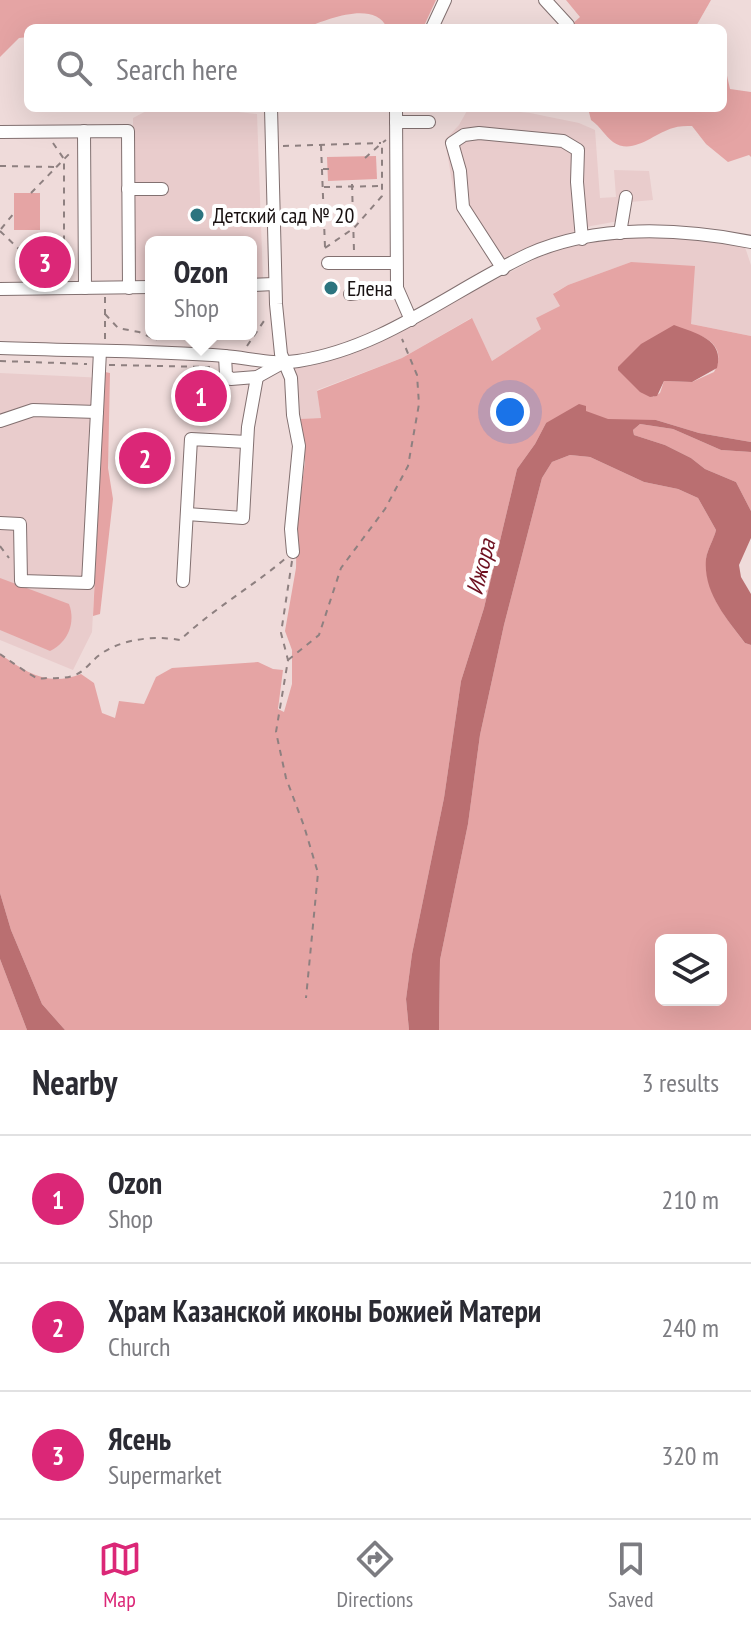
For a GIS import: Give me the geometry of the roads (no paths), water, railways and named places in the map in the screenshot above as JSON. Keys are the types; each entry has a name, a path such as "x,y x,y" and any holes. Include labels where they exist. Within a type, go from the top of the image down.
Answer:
{"street":[{"path":"434,24 445,0"},
{"path":"545,0 567,24"},
{"path":"271,112 274,284 284,362 291,378 299,446 291,529 293,552"},
{"path":"396,112 397,288 411,320"},
{"path":"396,127 429,122"},
{"path":"83,131 83,288"},
{"path":"0,132 128,131 129,288"},
{"path":"503,269 463,207 460,171 452,143 464,135 479,133 555,139 578,150 577,182 582,239"},
{"path":"128,189 162,189"},
{"path":"620,233 626,197"},
{"path":"0,348 102,356 225,356 284,362 337,352 396,327 529,254 557,244 620,233 679,233 748,242 751,256"},
{"path":"328,263 396,263"},
{"path":"257,285 274,284"},
{"path":"0,289 145,287"},
{"path":"350,294 397,288"},
{"path":"0,523 20,524 21,581 88,583 102,356"},
{"path":"225,356 226,375 231,379 257,377 284,362"},
{"path":"187,514 243,518 247,442 257,377"},
{"path":"0,421 33,410 97,412"},
{"path":"183,581 191,439 247,442"}],"place":[{"name":"Детский сад № 20","path":"197,215"},
{"name":"Ясень","path":"45,262"},
{"name":"Елена","path":"331,288"},
{"name":"Ozon","path":"201,396"},
{"name":"Храм Казанской иконы Божией Матери","path":"145,458"}],"water label":[{"name":"Ижора","path":"481,567"}]}
